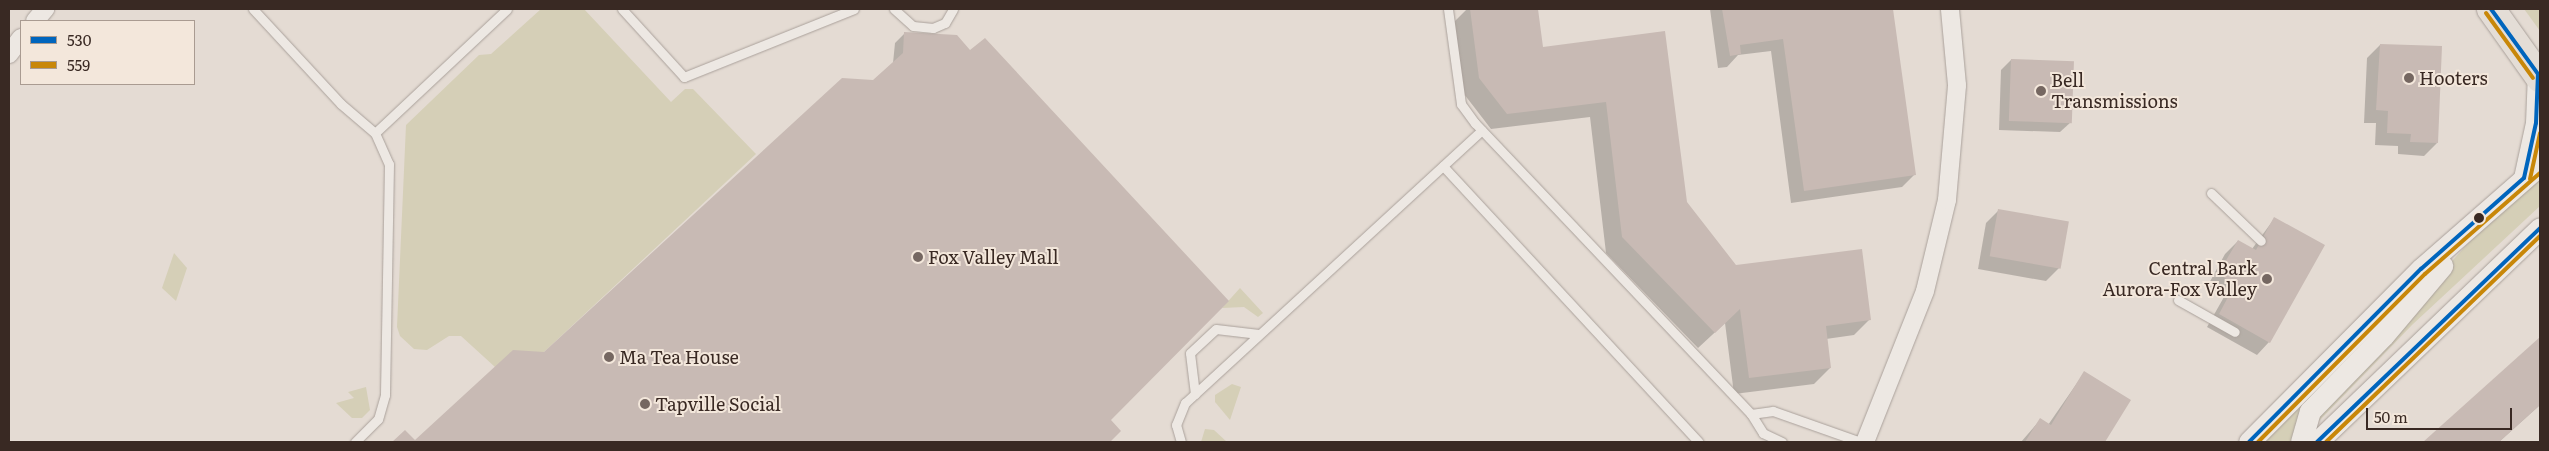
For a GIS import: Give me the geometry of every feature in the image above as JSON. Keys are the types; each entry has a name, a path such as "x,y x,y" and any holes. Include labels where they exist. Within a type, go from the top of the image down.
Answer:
{"main road":[{"path":"2491,9 2539,76"}],"street":[{"path":"36,20 45,9"},
{"path":"1865,442 1925,291 1947,200 1957,85 1950,9"},
{"path":"9,54 20,39"},
{"path":"2524,178 2536,123 2539,76"},
{"path":"2249,442 2345,342 2498,198 2540,165"},
{"path":"2301,442 2310,410 2383,336 2498,198"},
{"path":"2317,442 2540,228"}],"lane":[{"path":"253,9 341,104 375,133 389,164 385,395 378,419 355,442"},
{"path":"375,133 507,9"},
{"path":"622,9 684,77 854,9"},
{"path":"894,9 913,26 933,28 944,23 953,9"},
{"path":"1448,9 1461,104 1482,130 1751,414 1763,433 1777,442"},
{"path":"1181,442 1176,425 1179,414 1195,394 1482,130"},
{"path":"1443,166 1699,442"},
{"path":"2211,193 2260,241"},
{"path":"2178,300 2235,332"},
{"path":"1195,394 1190,353 1216,329 1259,334"},
{"path":"1751,414 1773,411 1860,442"}],"shaded area":[{"path":"541,9 584,9 671,102 685,89 693,89 756,154 544,352 495,367 461,336 449,336 427,350 414,349 400,336 397,327 406,125 479,55 491,54"},
{"path":"2524,9 2540,9 2540,31 2527,13"},
{"path":"2540,174 2540,206 2412,325 2315,425 2319,409 2489,220"},
{"path":"174,253 187,268 176,301 162,288"},
{"path":"1240,288 1263,313 1258,317 1244,307 1222,308"},
{"path":"1232,384 1241,387 1230,420 1215,402 1215,395"},
{"path":"366,387 370,410 362,418 352,418 336,403 354,398 348,392"},
{"path":"2313,389 2316,393 2295,442 2264,442"},
{"path":"1205,429 1214,430 1227,442 1201,442"}],"building":[{"path":"1470,9 1538,9 1543,47 1665,31 1687,202 1736,265 1862,249 1871,320 1826,326 1831,368 1749,378 1740,309 1715,333 1622,237 1606,102 1507,114 1479,78"},
{"path":"1722,9 1893,9 1916,175 1804,191 1783,39 1740,45 1741,54 1730,56"},
{"name":"Fox Valley Mall","path":"904,32 957,35 970,50 985,38 1229,301 1111,420 1121,431 1110,442 392,442 405,430 415,440 513,350 544,352 842,78 873,80 903,53"},
{"name":"Hooters","path":"2380,44 2442,46 2438,143 2410,142 2411,134 2387,133 2388,111 2376,110"},
{"name":"Bell Transmissions","path":"2011,59 2074,61 2072,123 2009,121"},
{"path":"1998,209 2069,222 2061,269 1990,256"},
{"name":"Central Bark Aurora-Fox Valley","path":"2274,217 2325,245 2270,343 2219,314 2235,284 2218,274 2238,240 2256,250"},
{"path":"2540,337 2540,405 2499,442 2423,442"},
{"path":"2084,371 2131,400 2105,442 2025,442 2040,418 2051,425"}],"transit line":[{"name":"530","path":"2491,9 2538,74"},
{"name":"559","path":"2486,13 2533,78"},
{"name":"530","path":"2524,178 2536,123 2538,74"},
{"name":"559","path":"2530,179 2540,133"},
{"name":"559","path":"2258,442 2425,274 2540,173"},
{"name":"530","path":"2249,442 2421,269 2524,178"},
{"name":"530","path":"2317,442 2540,228"},
{"name":"559","path":"2326,442 2540,236"}],"place":[{"name":"Hooters","path":"2409,78"},
{"name":"Bell Transmissions","path":"2041,91"},
{"name":"Fox Valley Mall","path":"918,257"},
{"name":"Central Bark Aurora-Fox Valley","path":"2267,279"},
{"name":"Ma Tea House","path":"609,357"},
{"name":"Tapville Social","path":"645,404"}]}
